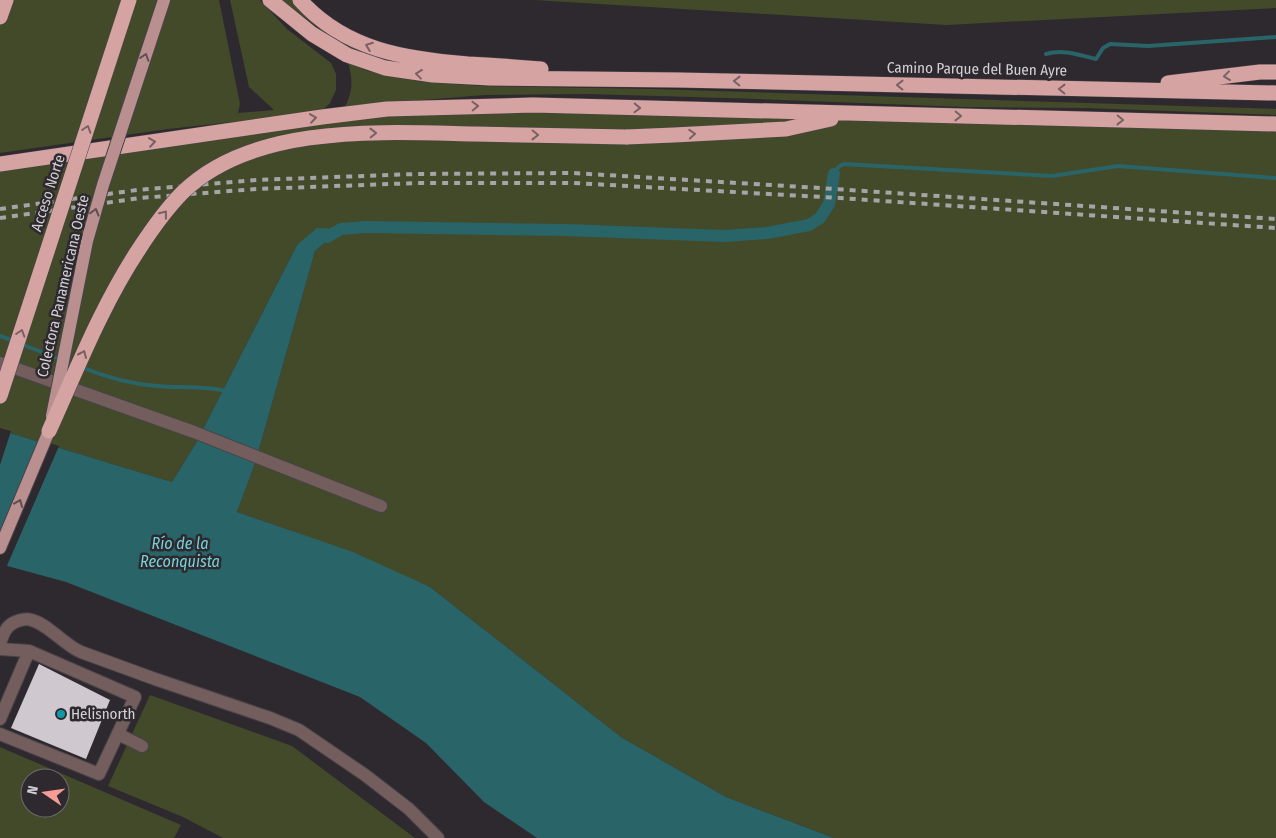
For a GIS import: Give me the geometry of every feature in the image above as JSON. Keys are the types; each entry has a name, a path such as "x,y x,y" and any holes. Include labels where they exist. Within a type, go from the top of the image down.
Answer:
{"highway":[{"path":"0,17 6,0"},
{"name":"Acceso Norte","path":"0,396 129,0"},
{"path":"270,0 312,34 339,51 358,60 386,68 459,77 678,80"},
{"path":"300,0 324,22 345,36 393,54 431,61 678,80"},
{"path":"1111,90 1260,72 1276,72"},
{"name":"Camino Parque del Buen Ayre","path":"678,80 1276,93"},
{"path":"0,164 313,118 387,109 488,105 1276,124"},
{"path":"49,431 105,308 145,239 184,191 223,163 250,151 285,142 362,133 626,137 786,128 857,114"}],"main road":[{"name":"Colectora Panamericana Oeste","path":"0,548 49,431 87,241 103,185 164,0"}],"street":[{"path":"0,363 194,432 382,506"},
{"path":"0,644 8,627 25,619 30,620 41,625 81,652 156,680 270,718 299,730 365,775 409,809 438,838"},
{"path":"0,650 29,651 135,697 99,774 0,734"},
{"path":"0,719 29,651"},
{"path":"118,734 142,746"}],"green space":[{"path":"0,0 219,0 240,104 238,113 274,110 249,87 230,0 260,0 287,29 331,63 336,74 336,90 330,103 323,110 345,107 350,95 351,85 348,62 368,71 418,81 480,86 654,89 1276,109 1276,115 1085,108 964,107 587,94 485,95 396,102 317,113 168,129 0,153"},
{"path":"282,0 296,0 320,24 445,67 390,63 351,49 323,32"},
{"path":"534,0 1276,0 1276,8 946,25"},
{"path":"387,109 1276,124 1276,838 834,838 726,797 621,737 430,587 295,532 237,512 260,446 315,251 341,229 297,245 196,443 172,482 0,430 0,164"},
{"path":"150,695 292,746 415,838 223,838 183,817 108,786"},
{"path":"0,747 49,768 20,768 20,818 70,818 70,777 181,825 174,838 0,838"}],"water":[{"name":"Río de la Reconquista","path":"317,228 341,229 315,251 260,446 237,512 353,552 430,587 621,737 726,797 834,838 537,838 484,802 426,743 360,697 66,582 0,564 0,430 172,482 196,443 297,245"}],"pier":[{"path":"0,428 11,431 0,465"},
{"path":"43,441 59,446 6,568 0,567 0,548"}],"building":[{"name":"Helisnorth","path":"39,664 110,700 86,759 11,728"}],"waterway":[{"path":"1046,54 1065,52 1096,59 1103,48 1110,44 1148,46 1276,37"},
{"path":"834,174 837,168 844,164 1052,176 1118,166 1276,178"},
{"path":"327,237 341,229 366,227 566,230 724,236 767,233 809,225 820,218 829,204 834,174"},
{"path":"0,336 14,341"},
{"path":"21,344 75,365"},
{"path":"81,367 109,377 138,384 209,388 226,391"}],"railway":[{"path":"0,209 137,190 256,180 416,174 573,173 1276,219"},
{"path":"0,218 140,198 256,189 417,183 574,183 840,198 1276,228"}],"place":[{"name":"Helisnorth","path":"61,714"}]}
